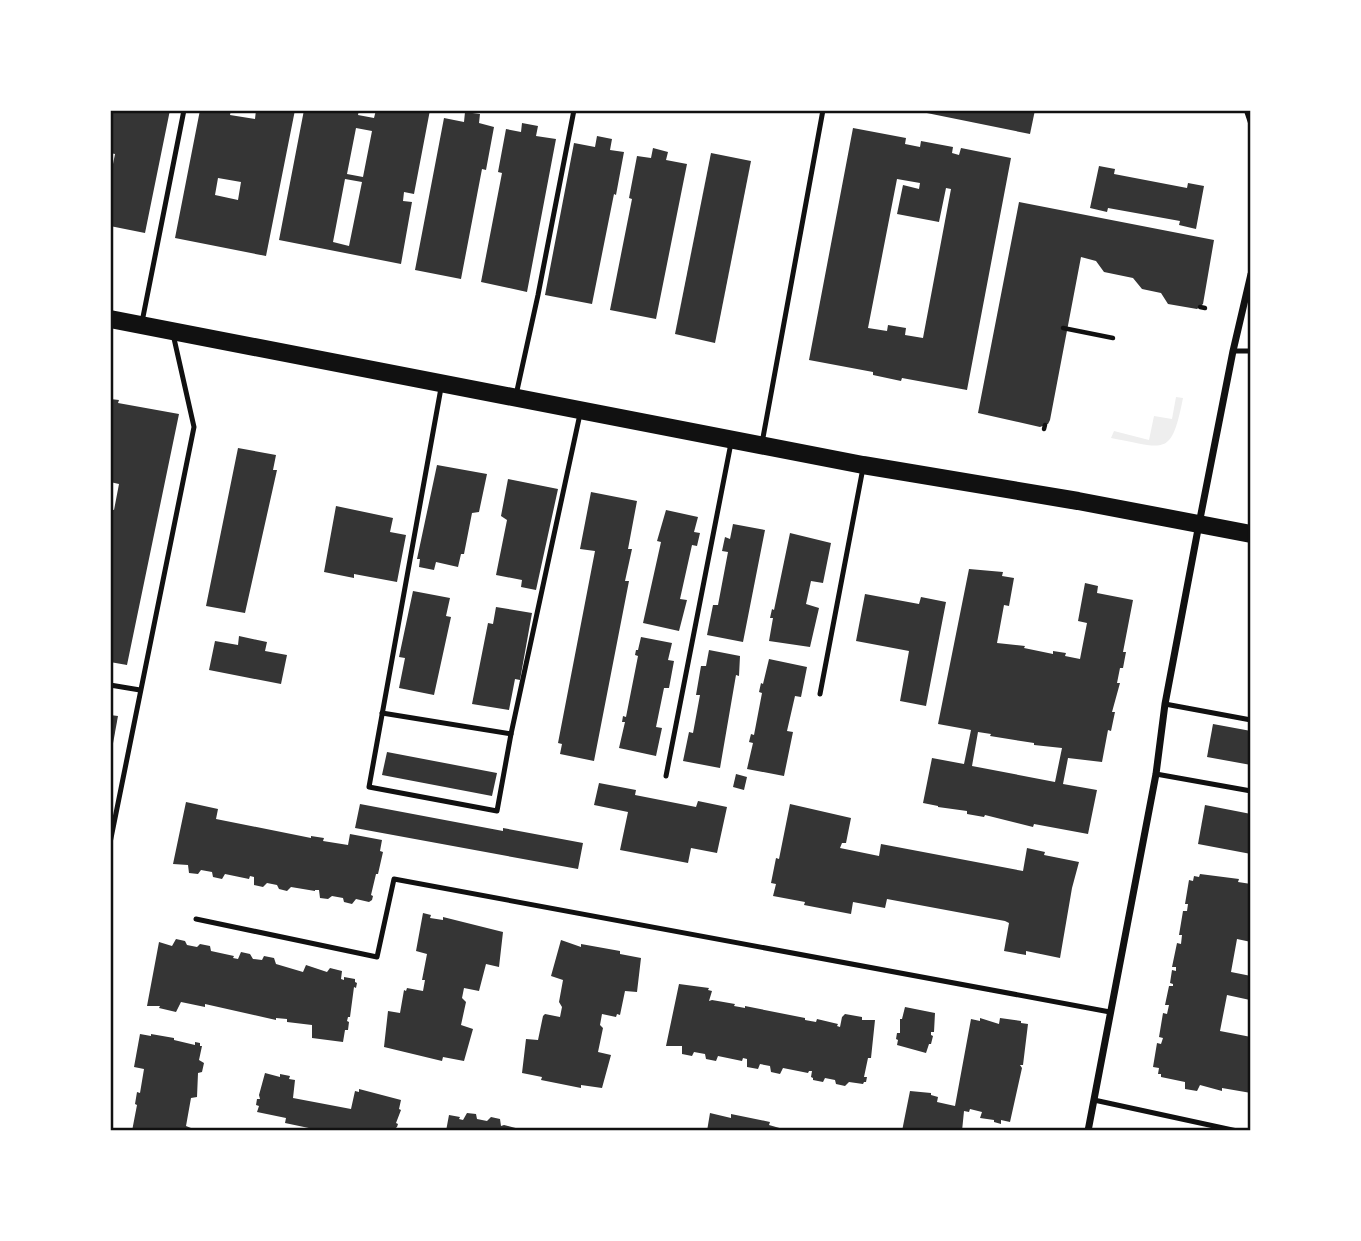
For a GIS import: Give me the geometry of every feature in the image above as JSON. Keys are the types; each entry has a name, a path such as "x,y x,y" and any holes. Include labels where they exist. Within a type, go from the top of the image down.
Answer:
{"main road":[{"path":"110,319 761,446 1078,500 1251,534"}],"street":[{"path":"1088,1131 1156,774 1165,704 1199,524 1251,274"}],"lane":[{"path":"141,325 184,110"},
{"path":"515,398 574,110"},
{"path":"761,446 823,110"},
{"path":"110,843 194,427 172,331"},
{"path":"1233,351 1251,351"},
{"path":"441,383 369,787 497,811 580,411"},
{"path":"666,776 732,440"},
{"path":"820,694 863,465"},
{"path":"110,685 139,690"},
{"path":"1165,704 1251,720"},
{"path":"382,713 511,734"},
{"path":"1156,774 1251,791"},
{"path":"196,919 377,957 394,879 1110,1012"},
{"path":"1094,1100 1237,1131"}],"path":[{"path":"1246,110 1251,125"},
{"path":"1063,328 1113,338"}],"shaded area":[{"path":"1176,397 1183,398 1179,417 1169,440 1163,444 1155,446 1111,438 1114,431 1149,440 1154,416 1172,419"}],"building":[{"path":"110,110 170,110 145,233 110,226 110,179 115,154 110,153"},
{"path":"200,110 231,110 230,115 255,119 256,110 295,110 266,256 175,238","holes":["218,178 241,182 238,200 215,195"]},
{"path":"304,110 359,110 358,115 374,118 376,110 430,110 414,194 404,192 403,201 412,202 401,264 279,240","holes":["356,128 372,131 363,177 347,174","345,179 362,182 349,246 333,242"]},
{"path":"912,110 1035,110 1030,134"},
{"path":"465,112 480,114 479,123 494,127 486,170 482,169 461,279 415,270 444,118 464,122"},
{"path":"522,123 538,126 536,136 556,139 527,292 481,282 502,173 498,172 506,129 521,132"},
{"path":"853,128 906,138 905,144 920,147 921,141 953,147 952,153 959,155 961,148 1011,158 967,390 902,378 901,381 873,375 873,372 809,360","holes":["897,179 920,183 919,189 903,185 897,214 939,222 946,188 951,189 923,338 905,335 906,328 888,325 887,331 868,328"]},
{"path":"597,136 612,139 610,150 624,152 592,304 545,295 574,143 595,147"},
{"path":"653,148 668,152 666,160 687,164 656,319 610,310 632,199 629,198 637,156 651,158"},
{"path":"711,153 751,161 715,343 675,334"},
{"path":"1099,166 1115,169 1114,174 1187,188 1188,183 1204,186 1196,229 1179,225 1180,221 1108,208 1107,212 1090,208"},
{"path":"1019,202 1214,240 1203,304 1197,309 1168,304 1161,293 1142,289 1133,278 1104,272 1096,261 1081,257 1050,420 1048,424 1040,427 978,413"},
{"path":"110,399 119,400 118,403 179,414 127,665 110,662 110,509 114,510 119,484 110,482"},
{"path":"238,448 276,455 273,470 277,470 245,613 206,606"},
{"path":"437,465 487,474 479,512 472,513 464,554 461,554 458,567 436,562 434,570 419,567 420,559 417,559"},
{"path":"508,479 558,489 536,590 521,587 522,580 496,575 507,520 501,516"},
{"path":"591,492 637,501 628,549 632,549 625,581 629,581 594,761 560,754 562,744 558,743 595,551 580,549"},
{"path":"336,506 393,518 390,532 406,535 397,582 324,572"},
{"path":"666,510 698,517 694,532 700,533 697,546 692,545 680,599 687,600 679,631 643,623 661,542 657,541"},
{"path":"733,524 765,530 743,642 707,635 713,605 718,605 728,552 722,551 725,537 730,539"},
{"path":"790,533 831,543 823,583 811,581 806,604 819,608 810,647 769,641 773,618 770,618"},
{"path":"969,569 1003,572 1002,576 1014,578 1009,606 1004,605 997,643 1025,646 1024,648 1053,654 1053,651 1066,653 1065,656 1080,659 1087,623 1078,621 1085,583 1098,586 1097,593 1133,600 1123,652 1126,652 1123,668 1120,668 1117,683 1120,683 1112,712 1115,712 1111,731 1108,730 1102,762 1068,758 1063,784 1097,790 1088,834 1034,824 1033,827 923,803 932,758 964,764 971,730 938,724","holes":["978,732 991,734 990,736 1034,745 1062,748 1055,782 972,766"]},
{"path":"413,591 450,598 446,616 451,617 434,695 399,688 405,658 399,657"},
{"path":"865,594 919,604 921,597 946,602 926,706 900,701 909,651 856,641"},
{"path":"496,607 532,613 520,680 515,679 509,710 472,704 488,623 493,624"},
{"path":"239,636 267,642 265,651 287,655 281,684 209,670 215,641 238,645"},
{"path":"641,637 672,643 668,660 674,661 669,688 664,688 656,727 662,728 656,756 619,748 625,722 622,722 623,716 626,717 638,656 635,655"},
{"path":"709,650 740,656 739,676 736,675 720,768 683,761 689,732 693,733 700,695 696,695 701,666 706,666"},
{"path":"769,659 807,667 801,697 795,696 787,731 793,732 784,776 747,769 753,743 749,742 751,734 754,735 762,693 759,692"},
{"path":"110,715 118,716 112,749 110,748"},
{"path":"1213,724 1251,731 1251,765 1207,757"},
{"path":"387,752 497,773 492,796 382,775"},
{"path":"736,774 747,777 744,790 733,787"},
{"path":"599,783 636,790 635,795 696,807 698,801 727,807 717,853 691,848 688,863 620,850 628,812 594,805"},
{"path":"186,802 218,809 216,819 311,838 324,838 323,841 348,845 350,834 382,840 380,851 383,852 372,900 369,902 356,899 352,904 344,902 343,898 320,898 319,890 291,887 287,891 267,883 263,887 254,885 254,877 250,876 249,879 225,874 222,879 213,877 212,872 201,870 198,874 189,873 188,865 173,864"},
{"path":"360,804 583,843 578,869 355,828"},
{"path":"790,804 851,818 846,843 842,843 840,848 879,856 881,844 1023,871 1027,848 1045,852 1044,855 1079,862 1060,958 1026,951 1026,955 1004,951 1009,923 1005,921 887,899 885,908 853,902 851,914 773,896 776,884 771,883 776,858 779,859"},
{"path":"1205,805 1251,814 1251,854 1198,844"},
{"path":"1200,874 1239,879 1238,882 1251,884 1251,942 1237,939 1231,972 1251,976 1250,1000 1227,995 1220,1031 1251,1037 1251,1093 1222,1088 1222,1091 1200,1085 1197,1091 1185,1089 1185,1082 1161,1077 1161,1074 1158,1074 1159,1068 1153,1067 1157,1043 1161,1044 1163,1038 1159,1037 1163,1013 1167,1014 1169,1005 1165,1005 1169,986 1173,986 1170,983 1172,970 1176,971 1176,967 1172,967 1177,943 1181,944 1182,935 1179,935 1183,911 1187,911 1188,904 1185,904 1189,880 1193,881 1194,876 1199,877"},
{"path":"423,913 431,915 430,918 443,920 443,917 503,932 499,967 486,964 479,991 464,988 462,998 466,1002 461,1025 473,1029 464,1061 443,1057 442,1061 384,1047 388,1011 400,1013 404,990 407,988 423,991 425,980 422,980 427,954 416,951"},
{"path":"176,939 185,941 187,945 210,946 211,951 234,956 233,958 238,959 241,952 250,954 253,959 262,960 264,956 274,958 276,964 303,972 306,965 327,972 330,968 342,971 341,979 355,979 357,983 343,1042 312,1038 312,1025 287,1022 287,1019 276,1020 205,1004 205,1007 181,1002 176,1012 159,1008 160,1006 147,1006 159,942 172,946"},
{"path":"561,940 581,947 581,944 620,951 620,954 641,958 637,992 625,991 620,1015 617,1014 616,1017 602,1014 600,1025 603,1028 598,1052 611,1055 602,1088 581,1085 581,1088 541,1080 542,1077 522,1073 526,1039 538,1040 545,1014 560,1017 562,1007 559,1002 563,980 551,976"},
{"path":"679,984 709,988 708,990 712,991 709,1001 816,1022 817,1019 838,1024 840,1027 845,1014 862,1017 862,1020 875,1020 871,1058 868,1058 864,1077 867,1077 866,1082 849,1082 845,1086 825,1078 823,1082 813,1080 812,1071 808,1073 783,1068 780,1074 771,1072 770,1066 760,1064 758,1069 747,1067 747,1059 743,1058 742,1061 718,1056 716,1061 706,1059 705,1054 682,1054 682,1046 666,1046"},
{"path":"905,1007 935,1013 934,1032 931,1032 933,1036 926,1053 897,1045 897,1033 900,1033 900,1019"},
{"path":"980,1018 999,1024 1000,1018 1028,1024 1023,1065 1020,1065 1022,1068 1010,1122 1001,1120 1001,1124 980,1118 982,1112 970,1109 969,1112 964,1111 962,1131 902,1131 910,1091 931,1093 938,1097 937,1102 955,1106 971,1019 980,1021"},
{"path":"140,1034 174,1038 195,1045 195,1042 202,1046 199,1060 204,1063 202,1072 198,1073 197,1097 191,1098 186,1126 191,1128 191,1131 132,1131 137,1092 140,1093 144,1069 134,1067"},
{"path":"265,1073 280,1077 280,1074 290,1076 289,1079 295,1080 293,1098 351,1109 355,1091 359,1092 359,1089 401,1100 397,1127 392,1131 323,1131 285,1123 286,1118 257,1112 257,1099 260,1099"},
{"path":"467,1113 476,1114 477,1119 487,1121 491,1117 500,1119 501,1126 527,1131 446,1131 449,1115 463,1120"},
{"path":"710,1113 731,1118 731,1114 770,1122 769,1125 790,1131 707,1131"}]}
